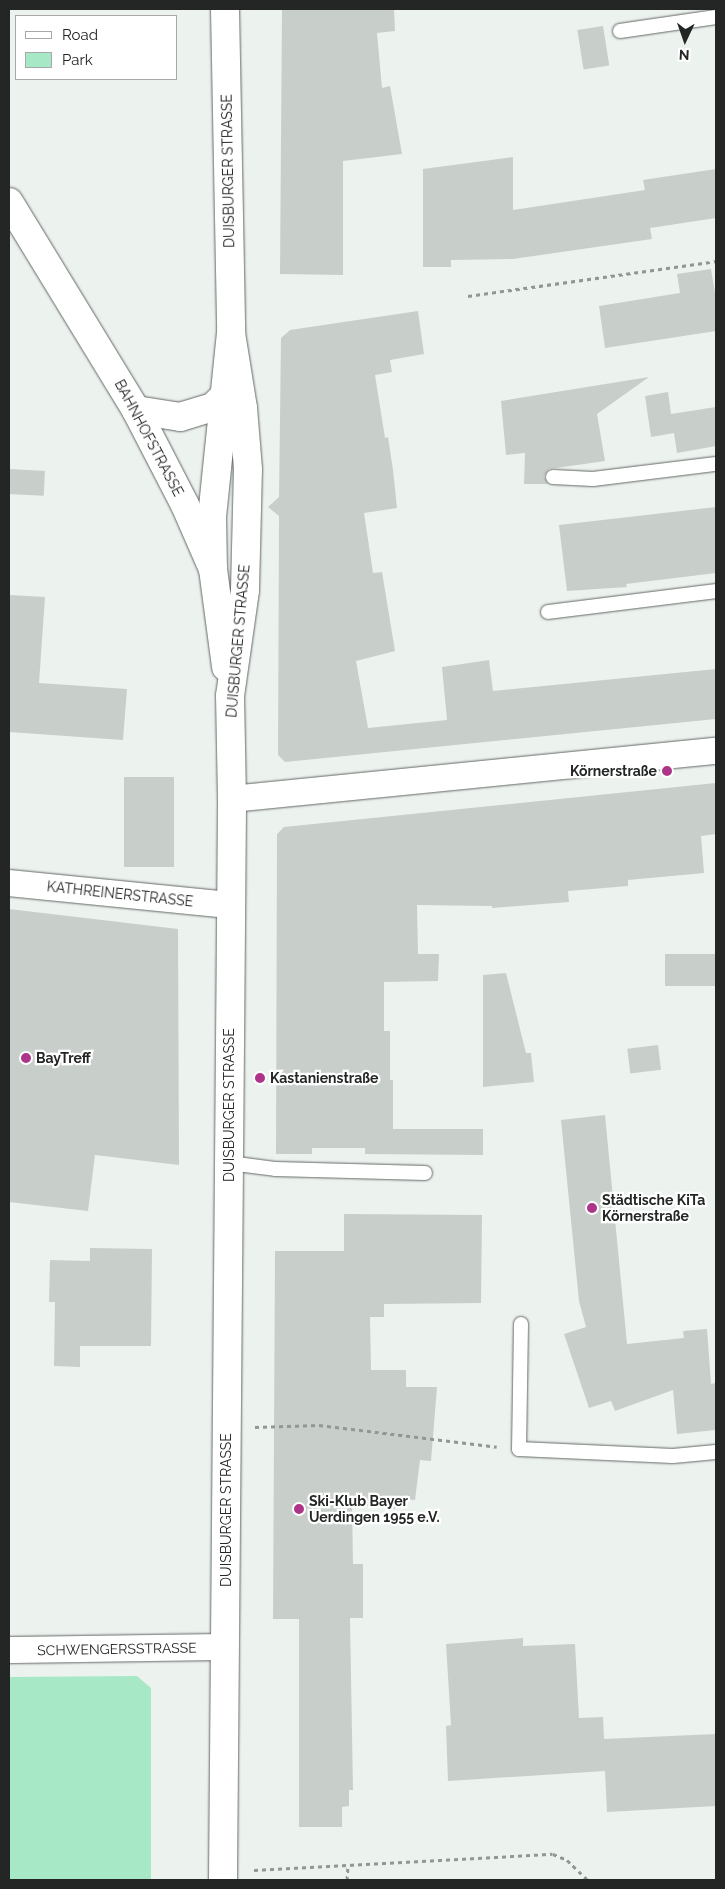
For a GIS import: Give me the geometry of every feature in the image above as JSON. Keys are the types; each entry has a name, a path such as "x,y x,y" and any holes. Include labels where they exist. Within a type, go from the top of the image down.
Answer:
{"main road":[{"name":"DUISBURGER STRASSE","path":"213,569 213,500 227,392 231,333 225,9"},
{"name":"BAHNHOFSTRASSE","path":"9,202 136,410 213,569 230,696"},
{"name":"DUISBURGER STRASSE","path":"224,1876 232,800 230,696 245,590 248,469 243,408 231,333"},
{"path":"136,410 180,416 213,407 227,392"}],"street":[{"path":"232,800 716,751"},
{"name":"KATHREINERSTRASSE","path":"9,883 230,905"},
{"name":"SCHWENGERSSTRASSE","path":"9,1650 225,1647"}],"lane":[{"path":"620,31 716,17"},
{"path":"553,477 593,479 716,464"},
{"path":"548,612 716,591"},
{"path":"229,1163 275,1169 425,1173"},
{"path":"521,1324 519,1449 672,1456 716,1452"}],"path":[{"path":"468,296 716,261"},
{"path":"227,1428 319,1425 481,1447 519,1449"},
{"path":"224,1876 553,1854 567,1860 588,1880"},
{"path":"347,1880 348,1867"}],"green space":[{"path":"137,1676 151,1688 151,1880 9,1880 9,1677"}],"building":[{"path":"282,9 394,9 395,31 377,33 382,88 390,86 402,154 343,161 343,275 280,274"},
{"path":"603,26 609,66 584,70 577,30"},
{"path":"513,157 513,210 645,190 643,180 716,169 716,218 650,228 652,239 513,259 451,260 451,267 423,267 423,169"},
{"path":"711,269 716,299 716,331 605,348 599,306 680,293 677,274"},
{"path":"418,311 424,354 390,360 392,372 375,375 385,438 388,437 397,508 364,513 373,573 382,572 395,651 356,661 368,728 447,720 442,667 489,660 493,691 716,669 716,719 285,762 278,755 279,516 268,507 279,497 281,338 290,330"},
{"path":"649,377 597,414 605,461 549,469 544,476 548,484 524,484 525,453 506,455 501,401"},
{"path":"668,392 671,414 716,407 716,446 677,453 674,433 651,437 645,396"},
{"path":"9,469 45,471 44,496 9,494"},
{"path":"716,507 716,573 626,584 627,587 567,591 559,525"},
{"path":"9,595 45,597 39,683 127,689 123,740 9,732"},
{"path":"124,777 174,777 174,867 124,867"},
{"path":"716,783 716,834 701,836 704,873 628,880 628,886 568,891 569,902 492,908 492,906 417,905 418,954 439,954 438,981 384,982 384,1031 390,1031 390,1080 393,1080 393,1129 483,1129 483,1155 365,1154 365,1148 312,1148 312,1154 276,1154 277,834 284,827"},
{"path":"9,909 178,929 179,1165 95,1155 88,1211 9,1202"},
{"path":"665,954 716,954 716,986 665,986"},
{"path":"506,973 526,1053 531,1053 534,1082 483,1087 483,975"},
{"path":"658,1045 661,1070 630,1074 627,1049"},
{"path":"605,1115 627,1344 684,1338 683,1331 707,1329 711,1384 716,1383 716,1430 677,1434 673,1390 615,1411 611,1401 589,1408 564,1334 586,1327 579,1301 561,1120"},
{"path":"344,1214 482,1215 481,1303 384,1304 384,1317 370,1317 371,1370 406,1370 406,1387 437,1387 431,1461 420,1460 415,1500 397,1498 395,1509 352,1504 353,1564 363,1564 363,1618 350,1618 353,1790 349,1790 349,1806 342,1807 342,1827 299,1827 299,1619 273,1619 275,1251 344,1251"},
{"path":"90,1248 152,1249 151,1346 80,1346 80,1367 54,1366 55,1302 49,1302 50,1260 90,1261"},
{"path":"523,1638 523,1646 575,1644 579,1718 603,1717 604,1739 716,1734 716,1806 607,1812 605,1771 448,1781 446,1726 451,1725 446,1644"}],"place":[{"name":"Körnerstraße","path":"667,771"},
{"name":"BayTreff","path":"26,1058"},
{"name":"Kastanienstraße","path":"260,1078"},
{"name":"Städtische KiTa Körnerstraße","path":"592,1208"},
{"name":"Ski-Klub Bayer Uerdingen 1955 e.V.","path":"299,1509"}]}
